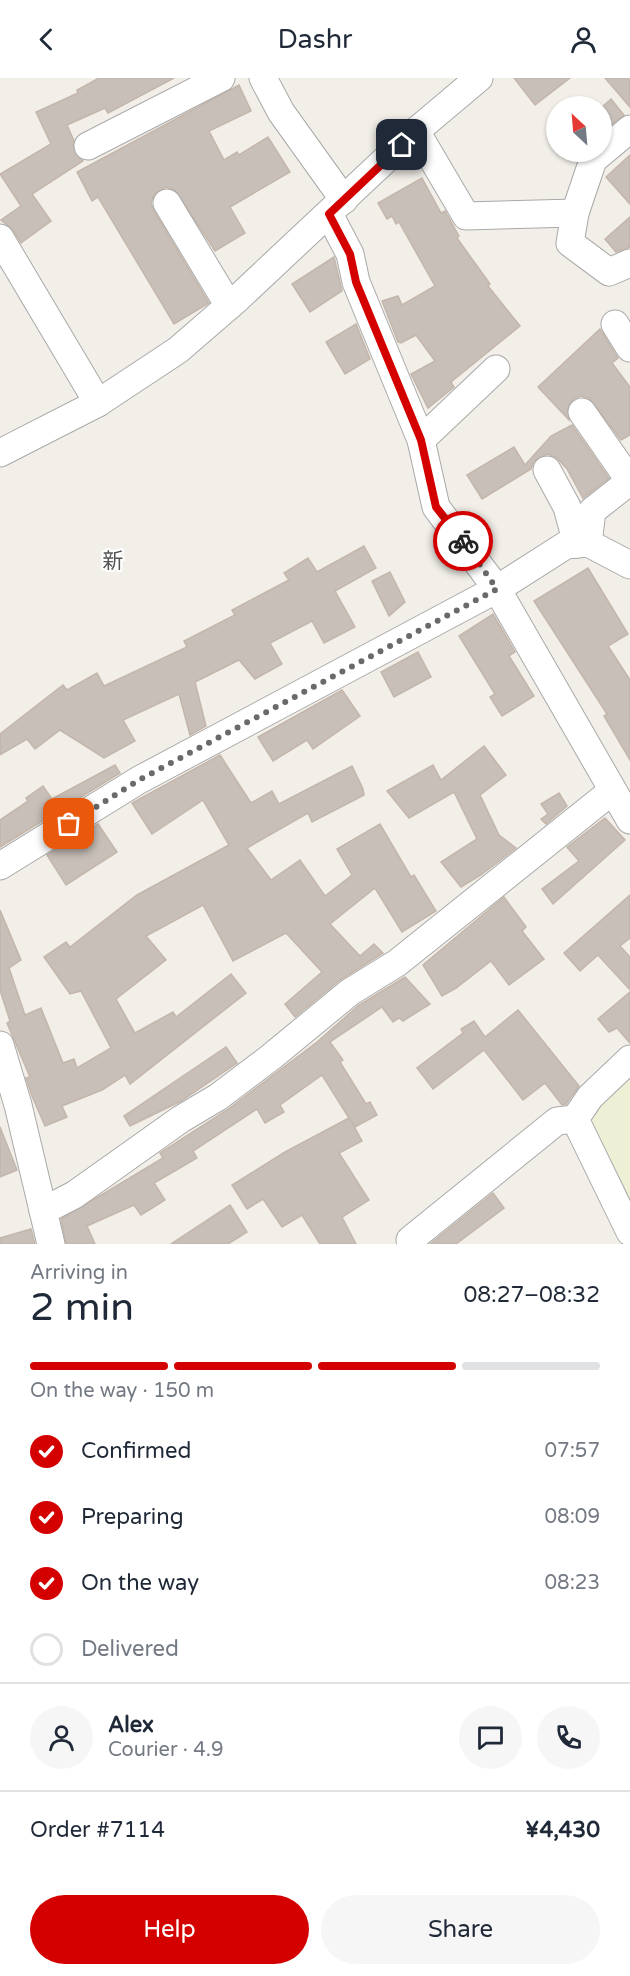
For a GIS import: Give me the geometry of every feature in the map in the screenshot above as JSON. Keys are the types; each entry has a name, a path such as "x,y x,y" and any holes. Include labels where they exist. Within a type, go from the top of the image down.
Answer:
{"street":[{"path":"88,146 220,78"},
{"path":"263,78 337,207 356,282 421,440 436,507 497,589 630,820"},
{"path":"0,453 98,403 178,350 230,306 416,131 479,78"},
{"path":"630,129 593,160 575,213 570,243 609,272 630,263"},
{"path":"416,131 465,216 575,213"},
{"path":"167,203 230,306"},
{"path":"0,238 98,403"},
{"path":"615,324 630,348"},
{"path":"421,440 496,369"},
{"path":"582,412 630,481 592,511 582,543"},
{"path":"547,470 567,507 582,543"},
{"path":"0,866 139,780 497,589 566,545 582,543 630,565"},
{"path":"43,1211 74,1195 181,1119 218,1097 350,992 397,963 612,791"},
{"path":"0,1045 18,1105 51,1244"},
{"path":"575,1119 590,1097 630,1059"},
{"path":"575,1119 630,1232"},
{"path":"412,1244 410,1240 557,1120 575,1119"}],"green space":[{"path":"630,1074 630,1203 588,1116"}],"building":[{"path":"99,78 174,78 108,113 105,108 67,125 74,141 74,153 83,161 32,194 51,221 21,243 13,230 1,220 21,206 0,174 51,144 36,112 78,93 77,90"},
{"path":"514,78 570,78 546,96 535,105"},
{"path":"605,78 630,78 630,107"},
{"path":"239,85 251,111 209,131 224,160 237,152 239,155 268,137 290,172 230,207 245,233 215,251 175,190 166,187 154,195 151,203 154,211 209,303 174,324 98,197 92,201 77,172"},
{"path":"612,100 624,115 612,124"},
{"path":"630,155 630,204 606,177"},
{"path":"422,178 441,213 445,211 459,236 457,238 490,284 488,286 520,326 451,382 454,387 428,408 411,374 435,361 416,335 401,343 398,342 382,301 398,296 402,305 435,286 399,222 396,224 392,216 387,219 378,203"},
{"path":"630,217 630,247 616,252 605,239"},
{"path":"334,257 342,291 310,312 292,284"},
{"path":"356,324 370,359 345,374 326,342"},
{"path":"600,329 618,358 612,363 630,387 630,435 621,440 589,398 581,396 573,399 568,406 569,420 538,387"},
{"path":"572,425 609,478 583,498 567,469 556,457 547,454 534,461 531,469 482,499 467,475 514,447 525,465 551,436"},
{"path":"364,546 376,568 335,591 355,627 324,643 312,621 270,643 282,664 255,679 239,660 195,682 206,726 190,735 179,694 123,720 135,741 104,758 60,730 35,749 27,739 0,755 0,734 63,685 67,690 97,673 104,686 187,647 184,641 235,615 232,610 289,580 284,573 308,558 317,572"},
{"path":"588,568 628,634 608,646 630,680 630,760 604,716 607,714 534,601"},
{"path":"390,572 405,602 389,616 372,581"},
{"path":"493,614 515,652 509,656 534,696 502,716 490,697 495,694 459,636"},
{"path":"418,652 431,677 394,697 381,672"},
{"path":"342,690 360,716 313,749 307,740 273,761 258,737"},
{"path":"484,746 506,775 480,795 499,835 516,848 461,887 441,862 477,839 454,792 409,818 387,791 433,765 441,780"},
{"path":"220,755 251,803 272,791 279,804 352,766 363,789 364,795 312,822 308,813 247,848 271,880 300,860 325,896 352,875 337,849 380,824 411,877 414,875 436,911 402,932 375,888 330,924 360,956 374,944 383,953 340,980 295,1017 285,1004 322,972 286,933 233,961 203,905 146,936 166,960 116,999 135,1033 173,1012 176,1017 231,974 246,993 130,1084 125,1075 102,1090 62,1106 67,1117 45,1126 26,1078 30,1077 7,1023 10,1021 0,990 0,910 21,960 9,968 25,1015 41,1008 63,1063 74,1059 77,1068 111,1048 81,991 70,994 44,957 66,942 70,947 137,895 229,845 203,800 152,834 132,803"},
{"path":"115,765 120,773 0,847 0,820 28,801 26,798 43,786 52,799"},
{"path":"559,793 567,806 546,824 541,819 548,814 541,804"},
{"path":"605,818 625,840 553,904 542,889 579,861 567,847"},
{"path":"98,824 117,852 66,885 47,855"},
{"path":"630,895 630,938 620,946 630,957 630,990 598,955 580,971 564,953"},
{"path":"504,897 526,927 522,931 544,959 509,985 491,961 442,996 423,965"},
{"path":"405,977 430,1004 403,1021 399,1018 393,1022 382,1007 330,1042 343,1060 340,1062 366,1104 370,1102 377,1115 355,1127 350,1119 362,1141 339,1153 369,1200 342,1217 356,1244 320,1244 302,1215 282,1227 263,1199 247,1209 232,1185 285,1152 349,1118 322,1075 280,1105 284,1112 265,1123 257,1109 193,1151 197,1158 154,1183 165,1200 141,1215 134,1205 87,1226 95,1244 66,1244 61,1219 163,1158 160,1153 227,1110 317,1042 359,1005"},
{"path":"630,992 630,1043 617,1028 609,1032 598,1019"},
{"path":"518,1010 579,1086 566,1104 562,1105 545,1083 523,1100 484,1050 433,1089 417,1068 463,1033 461,1029 474,1021 485,1037"},
{"path":"226,1047 237,1063 181,1101 130,1126 124,1116"},
{"path":"0,1127 17,1170 0,1177"},
{"path":"493,1193 504,1208 456,1244 430,1244"},
{"path":"230,1205 247,1232 228,1244 171,1244"},
{"path":"31,1229 35,1244 0,1244 0,1238"}],"way so far":[{"path":"69,824 139,780 497,589 463,541"}],"district":[{"name":"新","path":"113,561"}],"route":[{"path":"402,145 329,214 350,254 356,282 421,440 436,507 463,541"}]}
